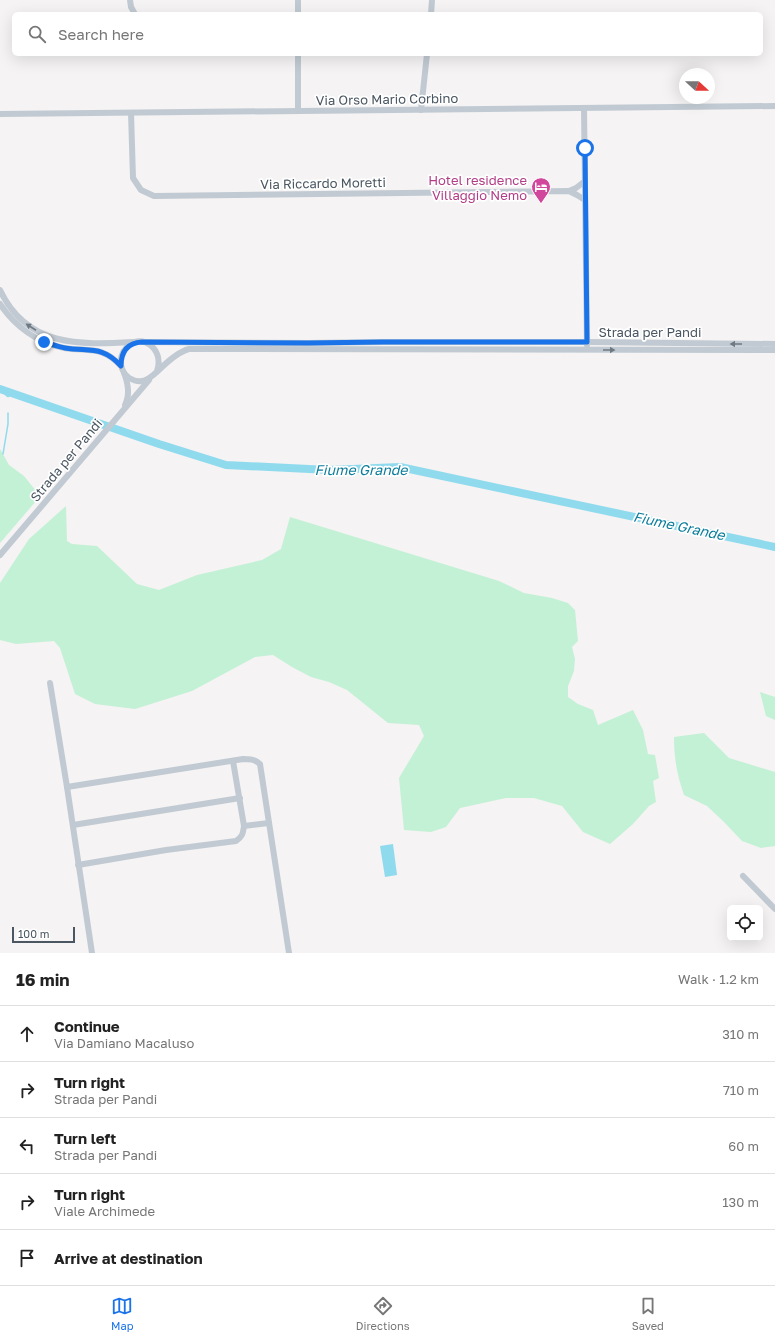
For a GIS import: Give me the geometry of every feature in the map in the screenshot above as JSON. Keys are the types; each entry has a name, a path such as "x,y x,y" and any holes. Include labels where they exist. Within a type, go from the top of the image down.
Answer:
{"street":[{"path":"130,0 134,12"},
{"path":"298,0 298,12"},
{"path":"431,12 432,0"},
{"path":"298,56 298,111"},
{"path":"421,110 427,56"},
{"name":"Via Orso Mario Corbino","path":"0,114 775,106"},
{"path":"584,108 587,350"},
{"name":"Via Riccardo Moretti","path":"131,112 133,178 141,190 154,196 569,191"},
{"path":"569,191 585,181"},
{"path":"569,191 585,200"},
{"name":"Strada per Pandi","path":"0,290 19,318 33,328 53,338 78,343 587,342 775,344"},
{"path":"0,304 20,327 37,339 51,345 66,348 90,349 101,352 112,358 122,368 127,376 132,379 138,381 150,378"},
{"path":"123,409 127,401 128,394 121,358 127,347 139,342 151,345 158,354 159,365 157,371"},
{"name":"Strada per Pandi","path":"0,555 150,378 183,351 189,349 775,350"},
{"path":"50,683 92,953"},
{"path":"67,787 251,758 256,760 260,764 290,953"},
{"path":"78,865 166,850 236,841 241,838 244,833 244,826 233,761"},
{"path":"72,825 240,798"},
{"path":"244,826 269,823"},
{"path":"743,876 775,909"}],"green space":[{"path":"0,449 9,465 24,476 36,491 48,487 0,543"},
{"path":"66,506 67,541 72,544 97,546 137,584 159,590 197,575 262,560 281,549 290,517 499,581 524,593 552,598 568,603 575,610 578,641 572,647 575,659 574,671 568,686 568,697 578,704 593,710 598,725 633,710 643,730 648,754 655,755 659,778 653,781 656,802 649,806 633,824 610,844 583,832 562,806 534,798 506,798 460,808 446,827 431,832 404,830 399,778 424,736 419,725 388,723 347,690 329,682 311,677 273,655 255,657 192,691 135,709 95,704 75,694 60,648 54,641 16,644 0,640 0,583 29,539"},
{"path":"760,692 775,697 775,720 766,716"},
{"path":"704,733 729,758 775,772 775,846 761,848 742,841 707,806 684,795 676,766 674,737"}],"water":[{"path":"393,844 397,875 385,877 380,846"}],"waterway":[{"name":"Fiume Grande","path":"0,389 159,444 226,465 329,470 400,467 775,547"},
{"name":"Fiume Grande","path":"4,391 8,395"},
{"path":"3,454 8,424 8,413"}],"place":[{"name":"Hotel residence Villaggio Nemo","path":"541,204"}],"route":[{"path":"44,342 51,345 72,349 95,350 112,358 121,366 123,352 131,344 137,342 587,342 585,148"}]}
